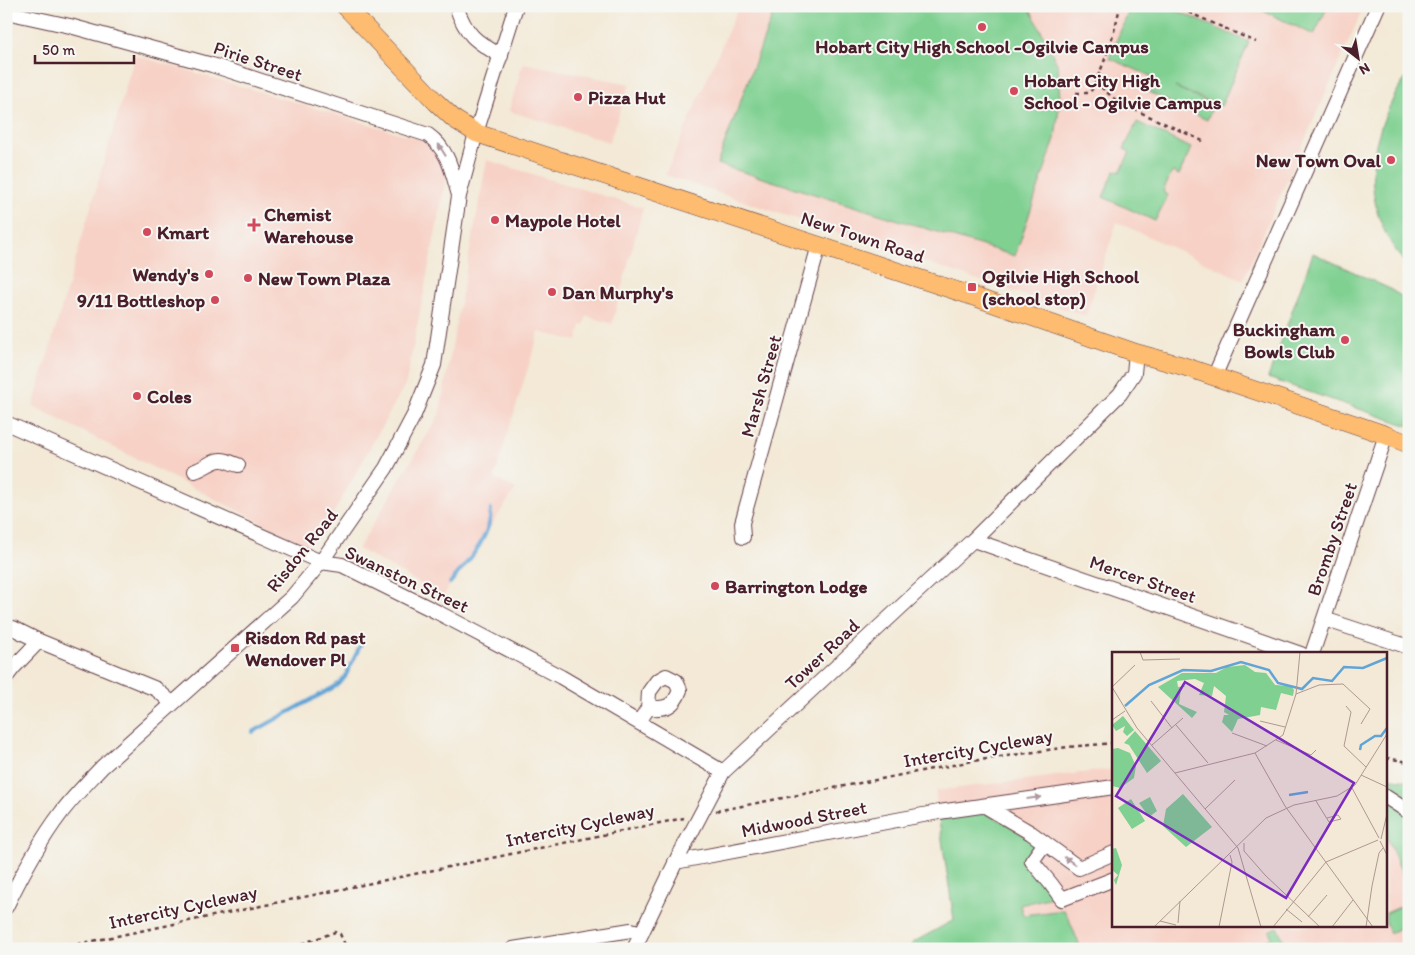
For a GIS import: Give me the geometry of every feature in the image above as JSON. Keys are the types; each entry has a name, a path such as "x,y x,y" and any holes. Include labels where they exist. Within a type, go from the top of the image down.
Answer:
{"main road":[{"name":"New Town Road","path":"345,6 436,102 454,119 476,133 1003,306 1136,353 1214,377 1409,444"}],"street":[{"path":"456,6 469,34 501,56"},
{"name":"Risdon Road","path":"6,907 37,848 61,813 80,790 102,767 172,703 292,597 321,562 386,468 414,416 434,365 459,196 476,133 516,6"},
{"path":"1214,377 1378,6"},
{"name":"Pirie Street","path":"6,12 70,26 212,65 428,135 444,150 459,196"},
{"name":"Marsh Street","path":"743,537 742,523 819,245"},
{"name":"Tower Road","path":"634,949 678,857 723,772 973,540 1120,394 1134,373 1136,353"},
{"name":"Swanston Street","path":"6,423 321,562 342,565 561,677 723,772"},
{"name":"Bromby Street","path":"1313,652 1386,435"},
{"path":"195,471 223,460 238,466"},
{"name":"Mercer Street","path":"973,540 1295,652"},
{"path":"1324,619 1409,647"},
{"path":"6,628 13,628 39,641 156,689 172,703"},
{"path":"6,677 39,641"},
{"path":"639,722 648,708"},
{"name":"Midwood Street","path":"678,857 939,812 1112,787"},
{"path":"1388,798 1409,812"},
{"path":"985,806 1031,833 1079,868 1112,854"},
{"path":"1045,843 1032,862 1062,899 1112,880"},
{"path":"514,949 631,930 642,933"}],"path":[{"path":"1076,93 1090,93 1114,33 1120,6"},
{"path":"1174,6 1256,42"},
{"path":"1095,82 1118,102 1204,142"},
{"name":"Intercity Cycleway","path":"709,813 973,761 1068,747 1112,743"},
{"path":"1388,758 1409,762"},
{"name":"Intercity Cycleway","path":"54,949 690,817"},
{"path":"287,949 335,932 340,934 347,949"}],"shaded area":[{"name":"Hobart City High School - Ogilvie Campus","path":"739,6 1364,6 1243,280 1117,222 1086,316 665,175"},
{"name":"New Town Plaza","path":"135,55 419,139 438,154 447,174 406,383 321,536 305,545 33,406"},
{"path":"523,63 630,84 609,142 509,111"},
{"path":"487,160 643,208 612,324 587,316 584,325 581,325 577,341 539,332 494,478 516,489 443,596 358,549 439,415"},
{"path":"1112,769 1112,928 1388,928 1388,778 1409,781 1409,949 913,949 912,943 954,920 935,791"}],"green space":[{"path":"776,6 1028,6 1058,66 1060,100 1055,139 1015,256 717,164"},
{"path":"1131,6 1166,6 1249,42 1221,106 1175,87 1213,105 1207,120 1149,92 1155,78 1109,58"},
{"path":"1253,6 1328,6 1314,35"},
{"name":"New Town Oval","path":"1409,75 1409,267 1395,250 1385,232 1378,213 1373,173 1379,132 1394,97"},
{"path":"1137,122 1191,148 1179,175 1172,172 1163,192 1168,195 1155,221 1103,197 1115,170 1120,172 1130,152 1124,149"},
{"name":"Buckingham Bowls Club","path":"1313,253 1388,288 1409,301 1409,426 1268,378"},
{"path":"1388,778 1409,781 1409,890 1388,840"},
{"path":"983,812 1004,822 1035,843 1032,854 1024,861 1048,888 1052,897 1020,905 1023,915 1064,910 1081,949 913,949 912,943 954,920 939,820"},
{"path":"1409,903 1409,923 1390,933 1388,928 1388,912"},
{"path":"1278,928 1283,939 1284,949 1245,949 1272,938 1269,931"}],"waterway":[{"path":"450,583 483,540 490,520 491,509"},
{"path":"253,732 336,686 345,677 361,644"}],"place":[{"name":"Hobart City High School -Ogilvie Campus","path":"982,27"},
{"name":"Hobart City High School - Ogilvie Campus","path":"1014,91"},
{"name":"Pizza Hut","path":"578,97"},
{"name":"New Town Oval","path":"1391,160"},
{"name":"Maypole Hotel","path":"495,220"},
{"name":"Chemist Warehouse","path":"254,225"},
{"name":"Kmart","path":"147,232"},
{"name":"Wendy's","path":"209,274"},
{"name":"New Town Plaza","path":"248,278"},
{"name":"Ogilvie High School (school stop)","path":"972,287"},
{"name":"Dan Murphy's","path":"552,292"},
{"name":"9/11 Bottleshop","path":"215,300"},
{"name":"Buckingham Bowls Club","path":"1345,340"},
{"name":"Coles","path":"137,396"},
{"name":"Barrington Lodge","path":"715,586"},
{"name":"Risdon Rd past Wendover Pl","path":"235,648"}]}
